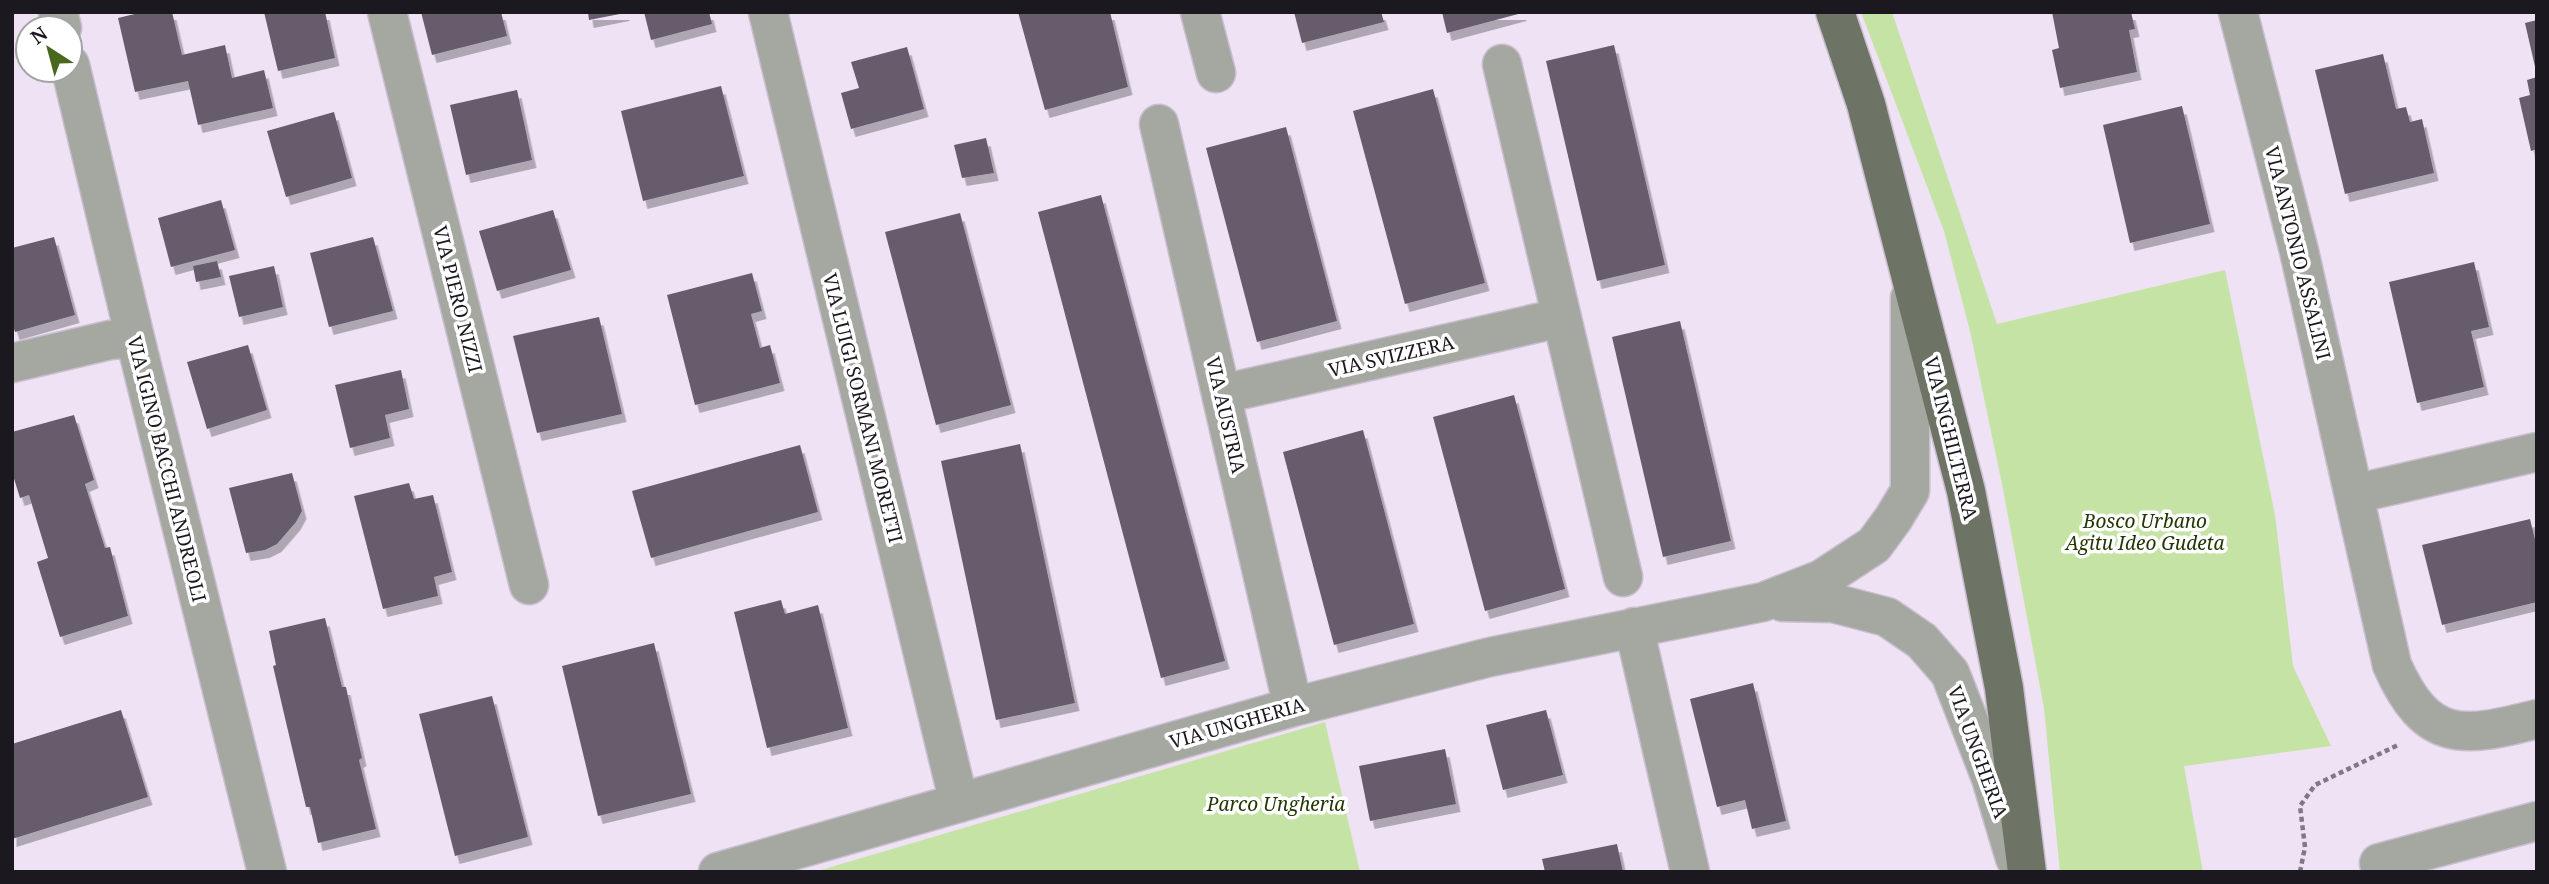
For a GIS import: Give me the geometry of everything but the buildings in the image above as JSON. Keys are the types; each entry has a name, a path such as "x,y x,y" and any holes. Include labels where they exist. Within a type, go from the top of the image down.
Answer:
{"main road":[{"name":"VIA INGHILTERRA","path":"1835,12 1866,104 1966,491 2004,688 2027,872"}],"street":[{"name":"VIA PIERO NIZZI","path":"387,12 529,585"},
{"name":"VIA LUIGI SORMANI MORETTI","path":"768,12 959,803"},
{"path":"1200,12 1216,73"},
{"name":"VIA ANTONIO ASSALINI","path":"2238,12 2299,251 2392,665 2412,703 2430,720"},
{"path":"1502,64 1623,577"},
{"name":"VIA IGINO BACCHI ANDREOLI","path":"75,84 267,872"},
{"name":"VIA AUSTRIA","path":"1159,124 1293,707"},
{"name":"VIA UNGHERIA","path":"718,872 1293,707 1490,657 1763,602 1822,579 1874,545 1910,491 1910,279"},
{"name":"VIA SVIZZERA","path":"1222,394 1560,318"},
{"path":"12,363 110,340 135,338"},
{"path":"2354,494 2537,452"},
{"name":"VIA UNGHERIA","path":"1763,602 1833,603 1887,617 1922,641 1950,673 1991,778 2019,872"},
{"path":"1634,628 1690,872"},
{"path":"2430,720 2463,731 2488,731 2537,719"},
{"path":"2379,863 2537,821"}],"path":[{"path":"2300,872 2305,847 2300,806 2315,785 2394,748 2430,720"}],"green space":[{"name":"Bosco Urbano Agitu Ideo Gudeta","path":"1861,12 1892,12 1997,324 2225,270 2275,515 2293,666 2331,746 2184,766 2203,872 2060,872 2044,708 1970,331 1944,231"},
{"name":"Parco Ungheria","path":"1325,722 1360,872 814,872"}]}
